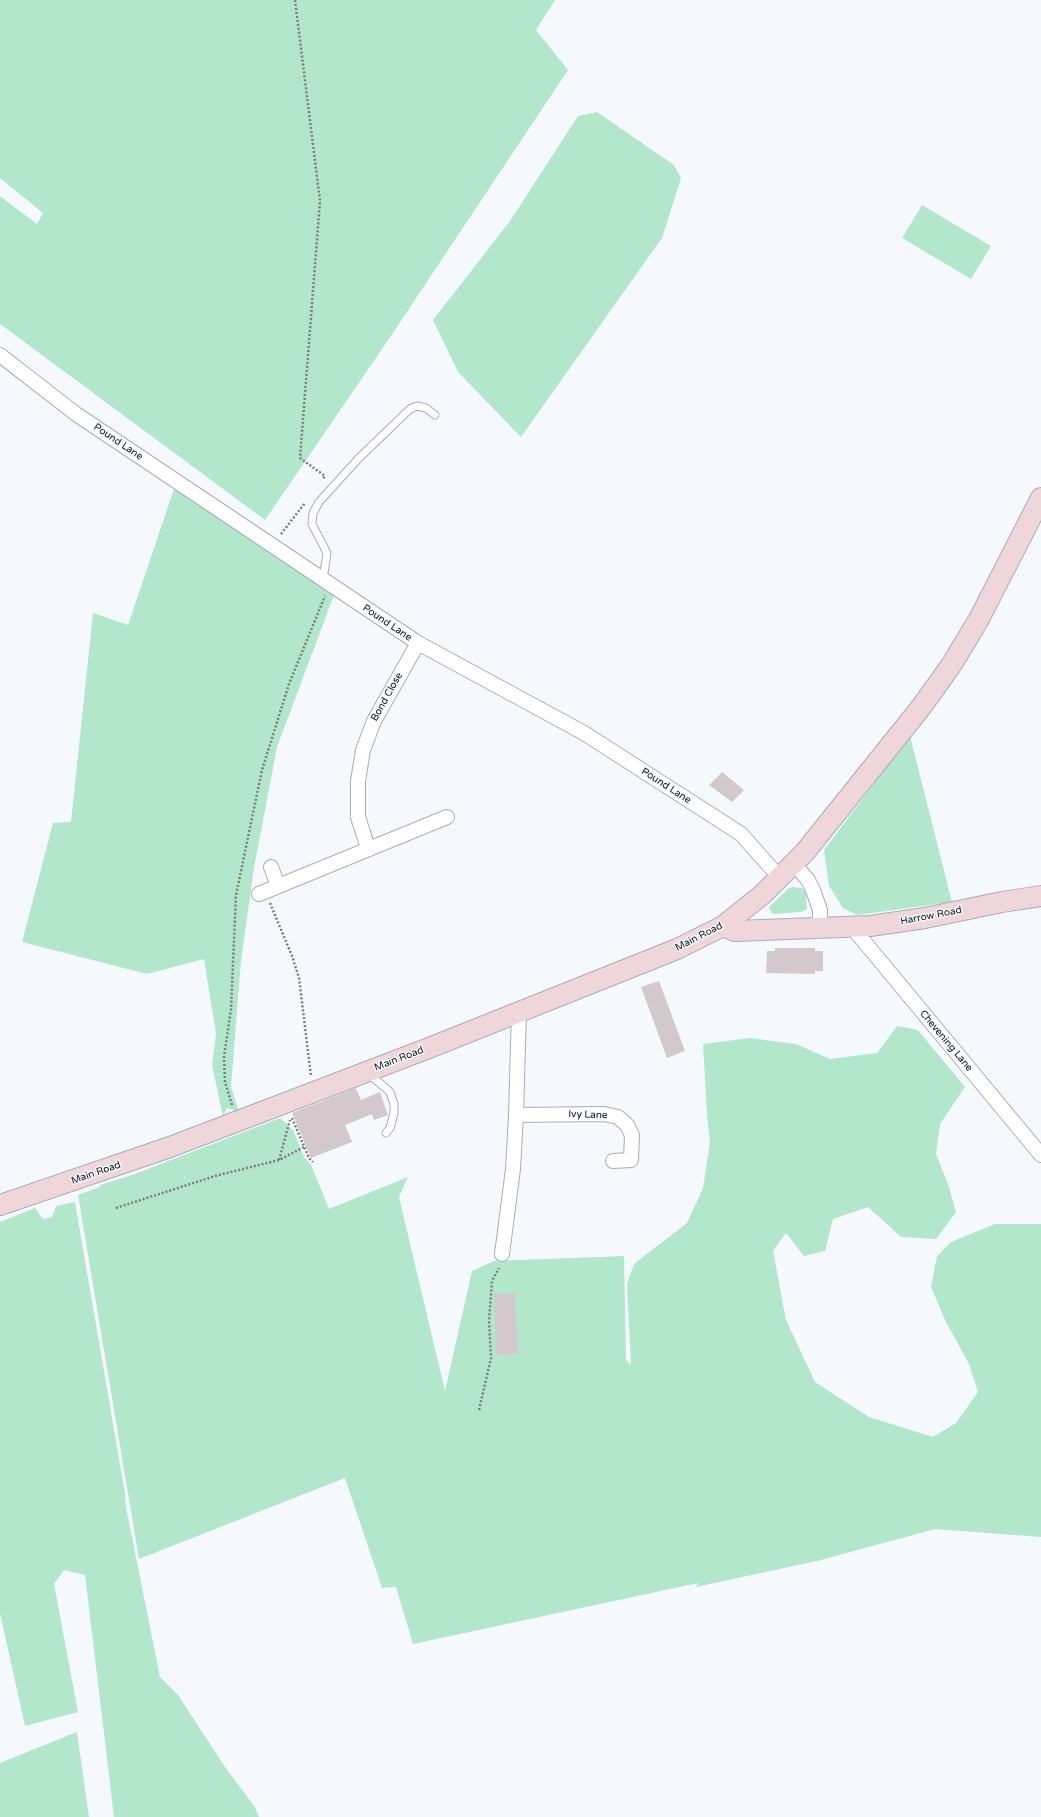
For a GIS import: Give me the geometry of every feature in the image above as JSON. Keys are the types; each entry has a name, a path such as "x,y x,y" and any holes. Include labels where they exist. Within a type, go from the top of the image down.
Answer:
{"street":[{"name":"Pound Lane","path":"0,355 76,414 418,643 584,733 741,834 780,878"},
{"name":"Main Road","path":"0,1205 170,1148 238,1122 677,949 723,926 744,911 794,864 890,748 945,675 992,596 1041,498"},
{"name":"Bond Close","path":"368,848 358,817 358,781 363,750 374,721 418,643"},
{"path":"267,890 368,848 440,823"},
{"path":"794,864 808,880 813,890 820,910 820,928"},
{"path":"267,890 271,867"},
{"name":"Harrow Road","path":"723,926 735,931 852,928 908,921 1002,902 1041,896"},
{"name":"Chevening Lane","path":"852,928 1041,1155"},
{"path":"502,1254 513,1169 519,1012"},
{"name":"Ivy Lane","path":"516,1115 604,1114 618,1117 627,1125 632,1135 631,1160 613,1160"}],"lane":[{"path":"327,582 327,553 312,524 313,513 319,502 359,458 410,409 417,406 426,408 435,415"},
{"path":"366,1072 390,1092 394,1104 394,1113 390,1128 386,1133"}],"path":[{"path":"295,0 320,201 300,458 325,476 321,482"},
{"path":"272,545 306,501"},
{"path":"238,1122 225,1082 224,1058 231,1009 236,895 262,770 289,684 322,601 327,582"},
{"path":"267,890 299,978 309,1066 316,1091"},
{"path":"279,1160 291,1115 304,1148 309,1158 313,1162"},
{"path":"116,1208 215,1176 279,1160 304,1148"},
{"path":"479,1410 491,1358 489,1321 492,1281 500,1266 502,1254"}],"green space":[{"path":"0,0 555,0 536,30 568,70 393,333 265,520 0,324 0,196 37,224 43,213 0,178"},
{"path":"597,112 674,165 681,178 662,238 521,437 458,372 433,320 510,221 578,116"},
{"path":"922,205 991,246 971,279 902,238"},
{"path":"174,489 334,595 277,747 254,868 241,961 231,1087 239,1112 227,1108 223,1117 212,1065 216,1034 204,959 147,974 22,942 53,823 71,822 93,613 128,625"},
{"path":"910,736 952,902 857,915 843,908 829,886 824,850"},
{"path":"789,888 802,888 806,893 807,909 801,912 772,914 769,907"},
{"path":"897,1026 918,1030 965,1087 940,1124 936,1154 949,1187 956,1212 936,1239 901,1237 868,1207 833,1219 825,1251 804,1256 786,1233 773,1251 786,1320 815,1382 869,1417 933,1437 956,1423 978,1392 969,1364 946,1322 931,1287 937,1256 951,1242 995,1224 1041,1224 1041,1537 935,1529 817,1561 696,1587 698,1583 413,1644 396,1587 382,1588 345,1478 139,1559 78,1195 100,1187 100,1185 132,1175 280,1118 293,1130 304,1157 311,1165 329,1209 408,1177 399,1197 445,1391 472,1271 494,1261 624,1256 626,1360 631,1365 627,1284 634,1264 687,1223 703,1188 710,1142 703,1044 750,1038 796,1044 830,1059 877,1053"},
{"path":"75,1202 126,1507 160,1677 178,1695 225,1767 255,1807 259,1817 114,1817 85,1575 64,1570 54,1584 78,1712 25,1726 0,1613 0,1222 35,1208 43,1219 52,1217 56,1206"},
{"path":"77,1732 89,1817 0,1817 0,1763"}],"building":[{"path":"722,772 744,790 732,802 709,785"},
{"path":"775,948 815,948 815,951 823,951 823,971 815,971 815,974 766,973 767,951 775,951"},
{"path":"659,981 685,1051 667,1058 641,987"},
{"path":"356,1088 361,1100 380,1092 388,1115 374,1120 372,1114 345,1125 352,1142 311,1158 292,1113"},
{"path":"515,1293 518,1354 496,1355 494,1294"}]}
